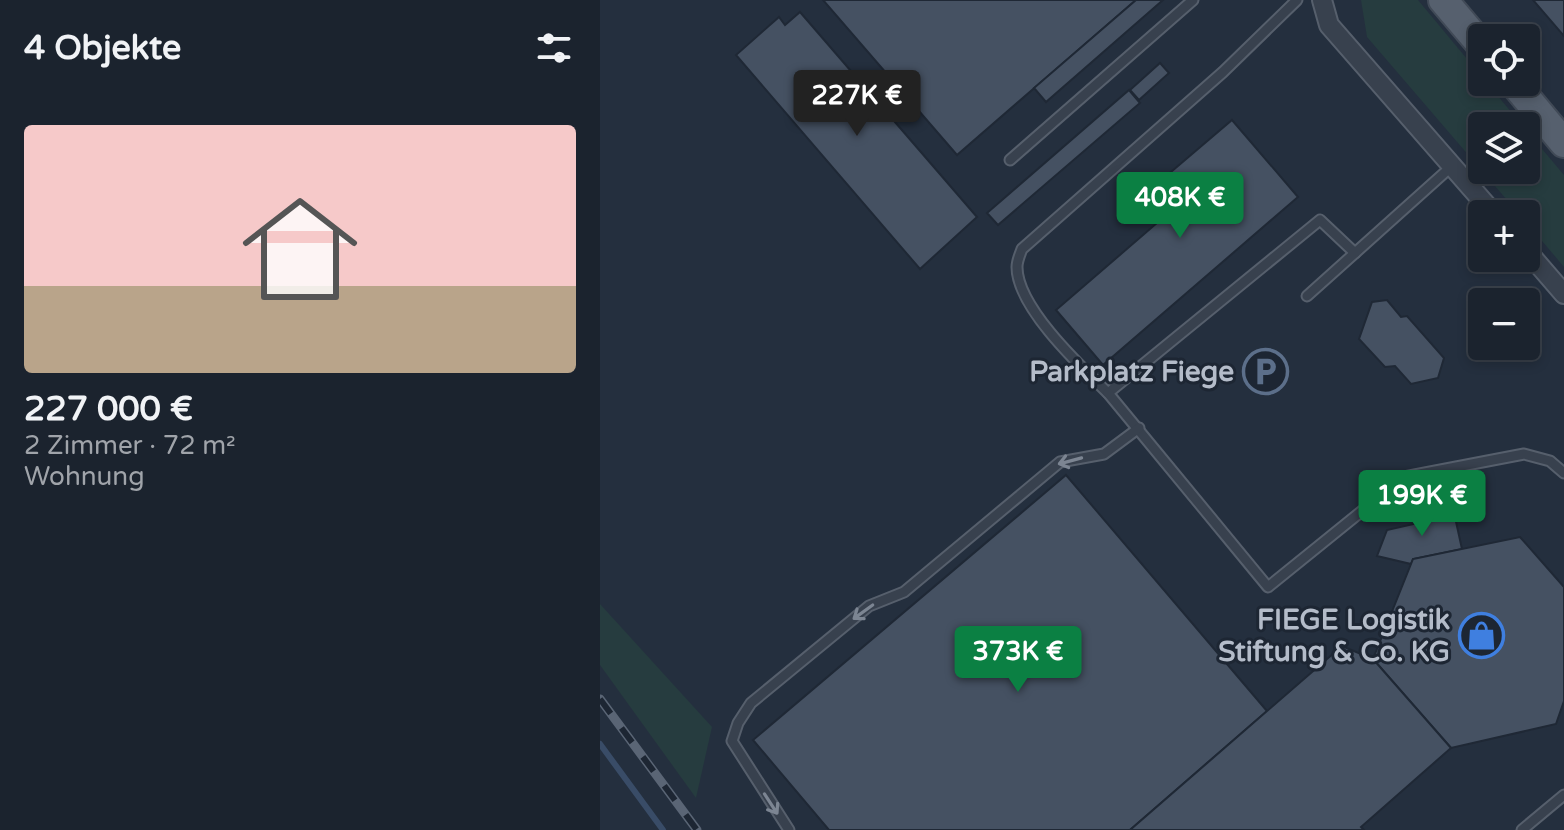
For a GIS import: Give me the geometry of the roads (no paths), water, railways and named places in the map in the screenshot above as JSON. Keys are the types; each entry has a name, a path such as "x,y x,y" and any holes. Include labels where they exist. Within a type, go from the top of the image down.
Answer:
{"main road":[{"path":"1443,0 1468,29"},
{"path":"1525,96 1564,143"}],"street":[{"path":"1322,0 1329,25 1482,200"},
{"path":"1540,266 1564,294"}],"lane":[{"path":"1010,160 1193,0"},
{"path":"1297,0 1223,72 1022,249 1017,265 1027,302 1086,372 1139,428 1268,587 1404,477 1524,454 1550,461 1564,473"},
{"path":"1307,296 1452,166"},
{"path":"1108,393 1320,220 1355,253"},
{"path":"789,830 732,741 738,723 751,703 869,606 904,592 1060,462 1104,454 1139,428"},
{"path":"1522,830 1564,795"}],"waterway":[{"path":"600,744 663,830"}],"railway":[{"path":"600,699 697,830"}],"place":[{"name":"Parkplatz Fiege","path":"1265,371"},
{"name":"FIEGE Logistik Stiftung & Co. KG","path":"1481,635"}]}
